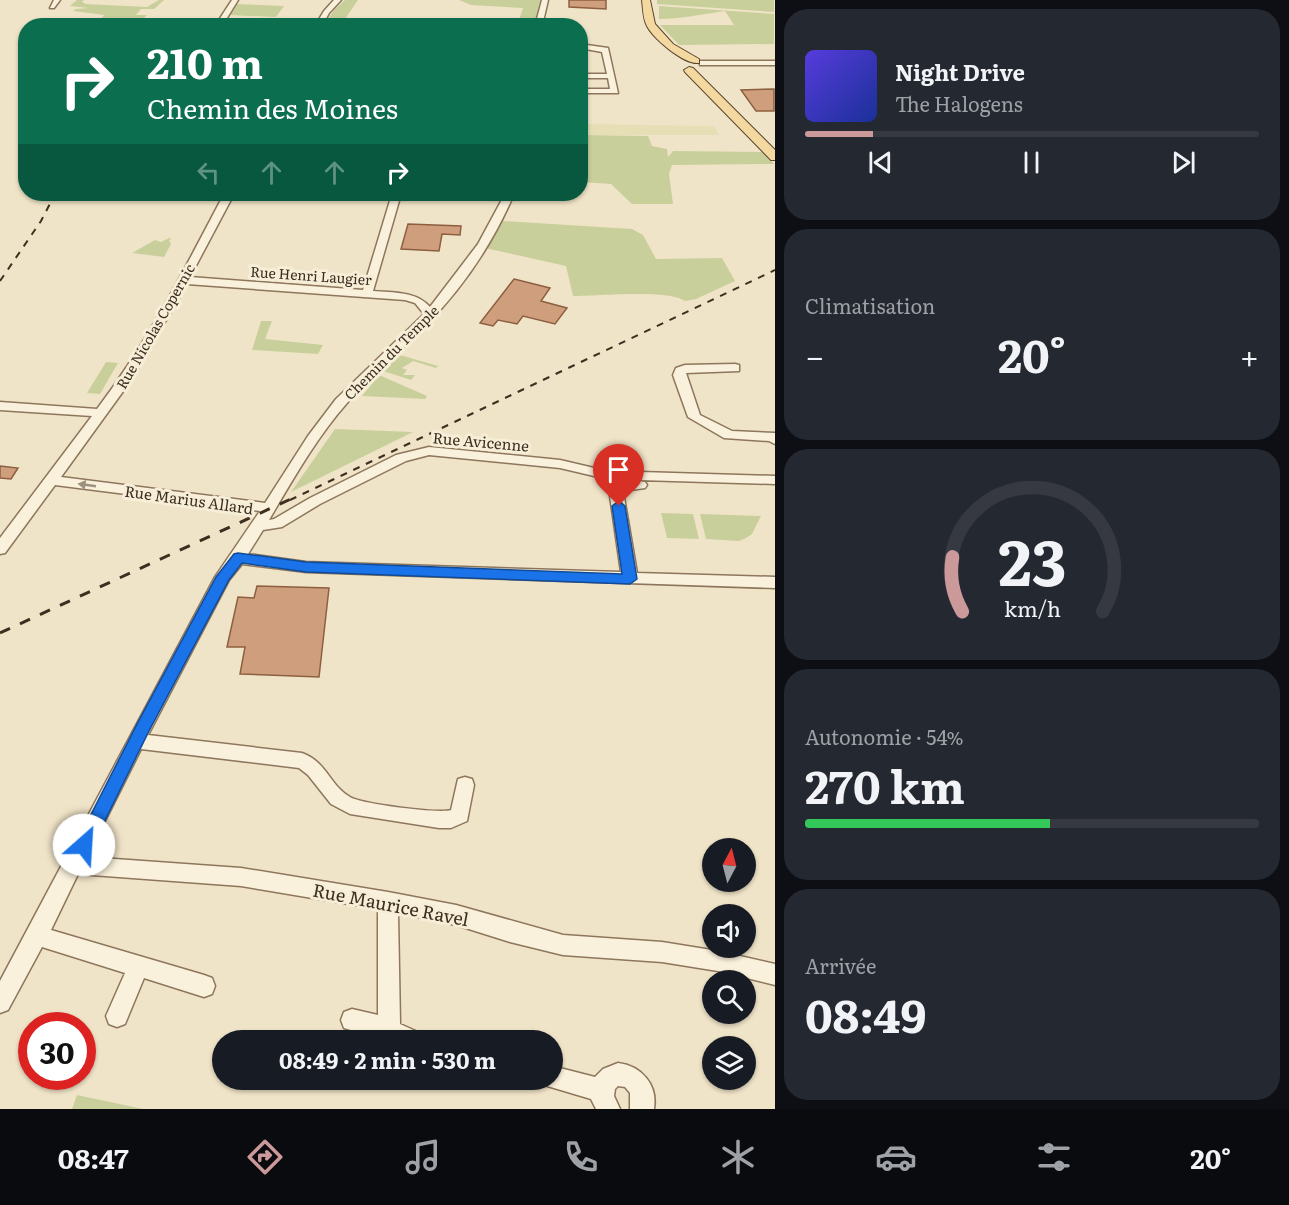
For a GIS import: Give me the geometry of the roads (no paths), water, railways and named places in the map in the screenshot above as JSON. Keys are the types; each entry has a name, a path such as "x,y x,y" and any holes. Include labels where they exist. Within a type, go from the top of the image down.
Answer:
{"main road":[{"path":"647,1 651,25 677,50 697,65 706,86 774,157"}],"street":[{"path":"52,7 57,0"},
{"path":"223,18 235,0"},
{"path":"323,18 339,0"},
{"path":"540,18 545,0"},
{"path":"595,38 597,48"},
{"path":"588,47 605,50 615,91 588,91"},
{"path":"697,65 774,65"},
{"path":"588,76 611,76"},
{"name":"Rue Nicolas Copernic","path":"0,549 138,360 225,201"},
{"path":"367,294 395,201"},
{"name":"Chemin du Temple","path":"270,508 340,402 430,314 447,294 503,210 506,201"},
{"name":"Rue Henri Laugier","path":"183,280 406,297 447,294"},
{"path":"406,297 419,301 430,314"},
{"path":"735,368 686,369 680,372 679,375 694,417 729,435 773,437 774,440"},
{"path":"0,406 101,413"},
{"name":"Rue Avicenne","path":"259,525 277,524 315,501 401,458 429,451 560,464 607,475 774,480"},
{"name":"Rue Marius Allard","path":"0,1002 37,936 136,741 223,577 270,508 50,480"},
{"path":"630,579 616,489 621,486 774,488"},
{"path":"238,558 306,567 774,583"},
{"path":"136,741 302,761 312,766 334,796 346,805 423,818 450,820 460,815 465,785"},
{"name":"Rue Maurice Ravel","path":"74,865 241,877 388,901 456,915 563,945 662,952 718,960 774,975"},
{"path":"352,1020 389,1029 388,901"},
{"path":"37,936 204,986"},
{"path":"117,1016 139,966"},
{"path":"563,1082 605,1099 608,1078 614,1075 627,1075 639,1084 647,1108"}],"railway":[{"path":"0,281 41,221 51,201"},
{"path":"290,500 775,270"},
{"path":"0,633 293,498"}]}
